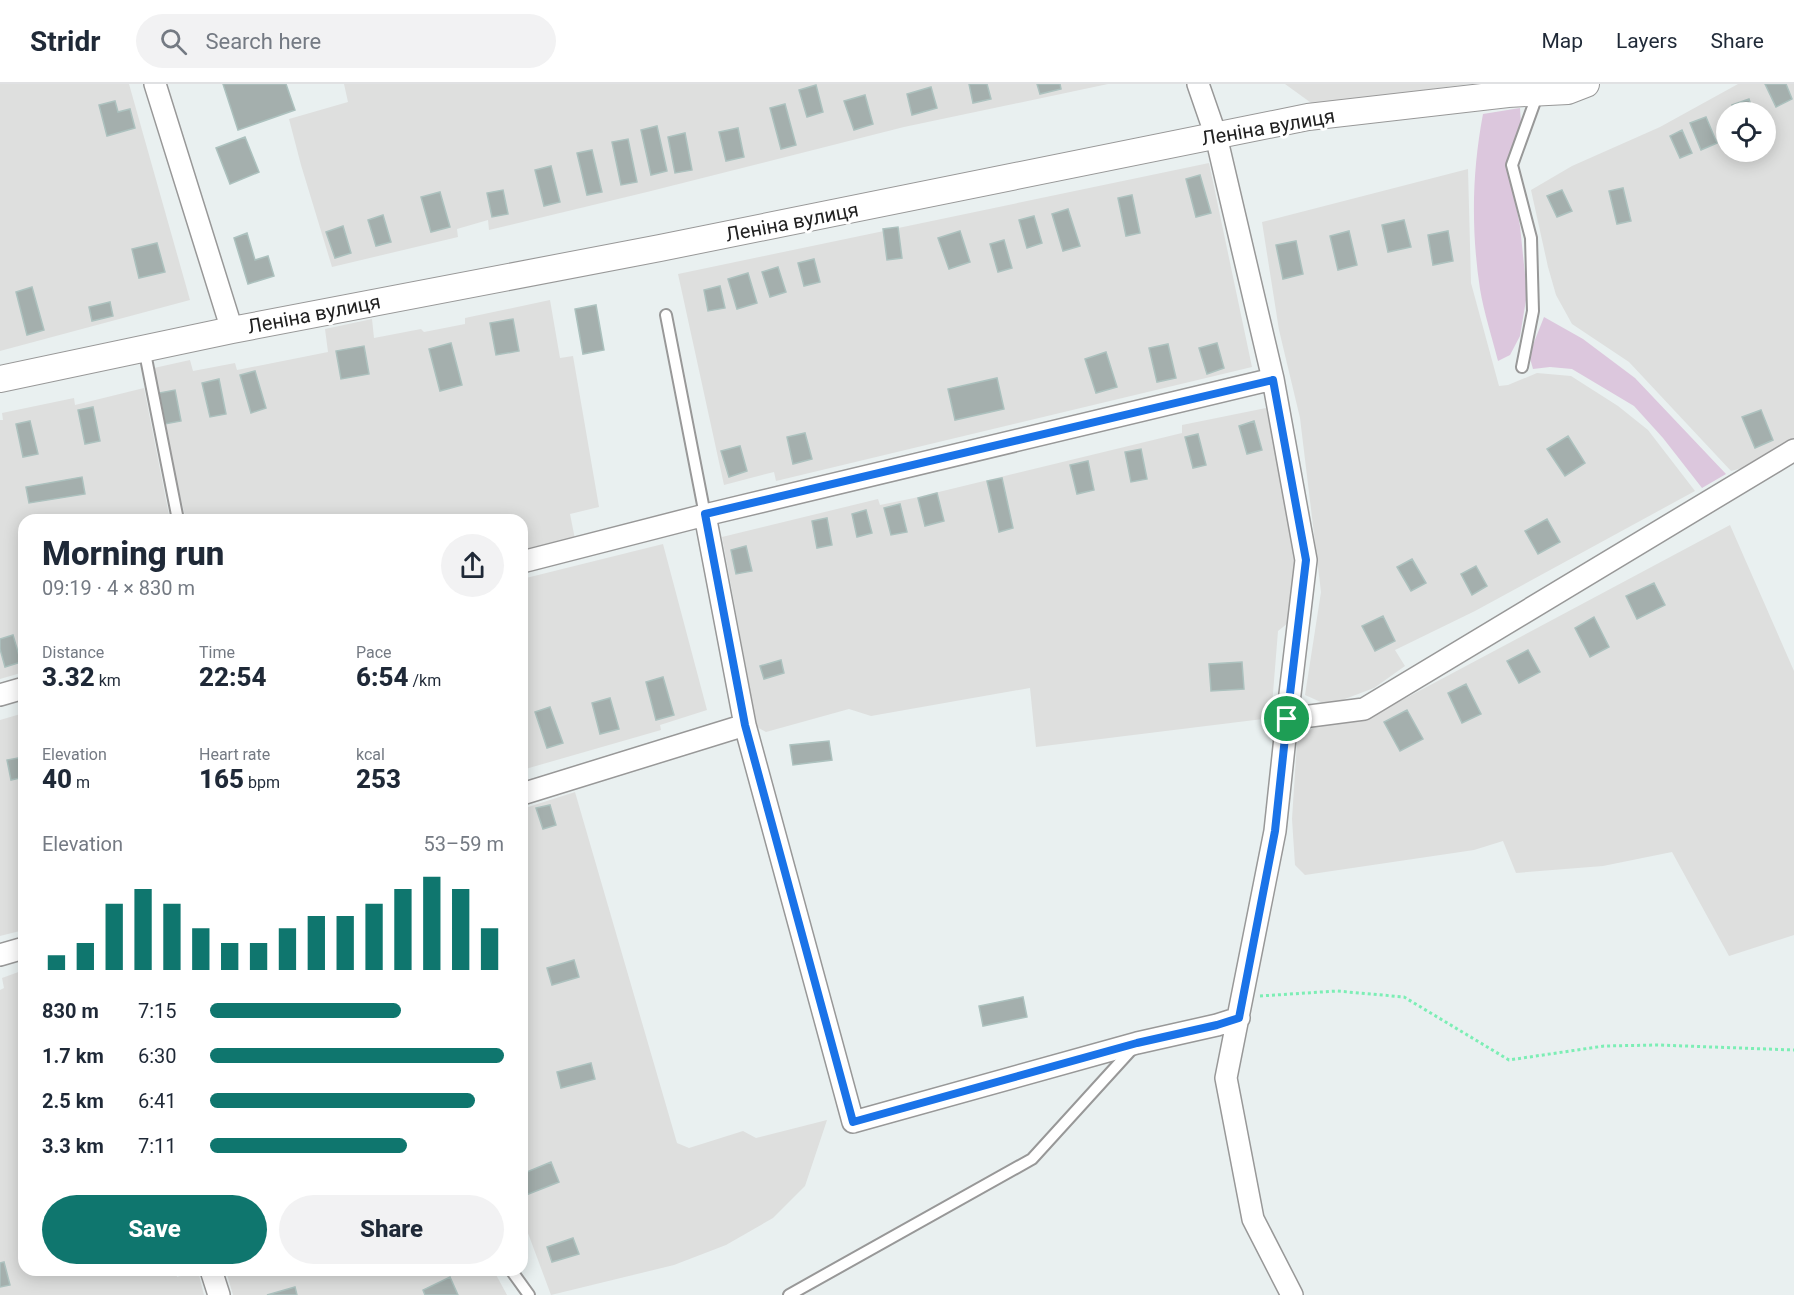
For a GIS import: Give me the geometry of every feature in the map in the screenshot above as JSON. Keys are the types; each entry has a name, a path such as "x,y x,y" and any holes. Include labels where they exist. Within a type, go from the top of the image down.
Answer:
{"street":[{"path":"155,84 232,330"},
{"path":"1198,84 1216,136 1273,380 1306,560 1275,831 1226,1078 1252,1219 1292,1295"},
{"name":"Леніна вулиця","path":"0,379 232,330 660,248 1308,117 1574,86"},
{"path":"528,560 705,514 1273,380"},
{"path":"1287,719 1364,709 1794,450"},
{"path":"705,514 745,725 853,1122 1137,1043 1217,1025 1241,1008"},
{"path":"0,695 18,690"},
{"path":"528,792 745,725"},
{"path":"0,955 18,950"},
{"path":"213,1276 219,1295"}],"lane":[{"path":"1522,367 1533,311 1531,238 1512,165 1538,92"},
{"path":"666,315 705,514"},
{"path":"144,348 177,514"},
{"path":"789,1295 1032,1159 1137,1043"},
{"path":"515,1276 529,1295"}],"path":[{"path":"1241,1008 1337,991 1404,997 1509,1060 1605,1046 1658,1045 1794,1050"}],"shaded area":[{"path":"0,84 129,84 190,300 0,351"},
{"path":"344,84 1108,84 904,127 489,230 488,220 457,229 458,237 332,267 289,119 348,102"},
{"path":"1285,84 1469,84 1314,105"},
{"path":"1738,84 1794,84 1794,443 1746,467 1731,471 1629,362 1572,324 1556,295 1531,190 1572,166 1660,127"},
{"path":"1520,108 1521,125 1507,160 1520,226 1527,294 1520,336 1510,355 1498,361 1484,307 1477,267 1474,223 1475,179 1483,114"},
{"path":"1209,163 1252,367 776,481 774,472 724,485 678,274"},
{"path":"1468,169 1471,283 1499,386 1508,385 1537,373 1571,376 1618,406 1648,430 1695,491 1475,611 1395,650 1405,666 1374,688 1337,702 1323,703 1305,695 1321,592 1300,418 1279,330 1262,222"},
{"path":"550,300 560,358 573,356 599,507 570,514 575,539 528,552 528,514 185,514 166,437 154,368 190,360 193,371 235,363 237,370 328,352 325,329 372,319 374,338 465,324 465,318"},
{"path":"1544,317 1583,339 1635,378 1726,474 1702,488 1663,438 1634,406 1572,369 1550,367 1533,369 1529,355"},
{"path":"144,388 169,514 18,514 18,674 0,679 0,420 3,420 2,413 74,398 75,405"},
{"path":"1266,408 1294,544 1296,576 1288,623 1278,631 1271,718 1036,747 1030,688 871,716 849,709 766,732 757,727 722,537 878,499 880,505 914,498 1182,433 1182,425"},
{"path":"1730,525 1794,671 1794,935 1729,956 1672,852 1603,866 1516,873 1503,841 1474,850 1305,875 1295,865 1292,819 1297,742 1314,727 1374,715"},
{"path":"663,544 707,710 660,725 661,730 528,768 528,578"},
{"path":"18,715 18,932 0,936 0,720"},
{"path":"575,792 677,1143 689,1148 743,1131 756,1138 827,1120 805,1186 773,1218 726,1245 674,1265 551,1295 528,1233 528,807"},
{"path":"18,972 18,1276 199,1276 204,1295 0,1295 0,990 4,988 2,978"},
{"path":"227,1276 497,1276 507,1295 233,1295"}],"building":[{"path":"223,84 286,84 295,110 238,130"},
{"path":"969,84 987,84 991,99 973,103"},
{"path":"1037,84 1060,84 1061,89 1040,94"},
{"path":"1765,84 1786,84 1792,99 1776,107 1776,102 1774,102"},
{"path":"816,85 823,112 807,117 799,90"},
{"path":"931,87 937,108 912,115 907,94"},
{"path":"865,95 873,124 854,130 844,101"},
{"path":"115,101 118,112 130,109 135,128 107,136 99,105"},
{"path":"785,104 796,145 781,149 770,108"},
{"path":"1706,117 1716,143 1701,150 1690,123"},
{"path":"657,126 667,171 651,175 641,130"},
{"path":"738,128 744,157 726,161 719,132"},
{"path":"1682,130 1692,153 1680,158 1670,136"},
{"path":"685,133 692,170 675,173 668,137"},
{"path":"245,137 259,172 230,184 216,148"},
{"path":"628,139 637,182 621,185 612,142"},
{"path":"592,150 602,192 587,195 577,153"},
{"path":"551,166 560,202 544,206 535,170"},
{"path":"1200,175 1211,213 1196,217 1186,179"},
{"path":"1623,188 1631,221 1617,224 1609,191"},
{"path":"503,190 508,214 492,217 487,193"},
{"path":"1562,190 1572,211 1557,217 1547,196"},
{"path":"440,192 450,227 431,232 421,197"},
{"path":"1132,195 1140,233 1126,236 1118,198"},
{"path":"1068,209 1080,246 1063,251 1052,214"},
{"path":"383,215 391,242 376,246 368,220"},
{"path":"1034,216 1042,243 1027,248 1019,220"},
{"path":"1404,220 1411,247 1388,252 1382,225"},
{"path":"343,226 351,253 335,258 326,232"},
{"path":"898,227 902,258 887,260 883,229"},
{"path":"960,231 970,262 949,269 938,238"},
{"path":"1349,231 1357,265 1338,270 1330,236"},
{"path":"1448,231 1453,261 1433,265 1428,235"},
{"path":"247,233 255,260 268,256 274,276 248,284 234,238"},
{"path":"1004,240 1012,268 998,272 990,244"},
{"path":"1296,241 1303,274 1283,279 1276,245"},
{"path":"157,243 165,272 139,278 132,249"},
{"path":"814,259 820,282 804,286 798,263"},
{"path":"778,267 786,292 770,297 762,272"},
{"path":"748,273 757,303 737,309 728,279"},
{"path":"720,286 725,308 708,311 704,290"},
{"path":"32,287 44,330 27,335 16,292"},
{"path":"110,302 113,316 92,321 89,307"},
{"path":"596,305 604,350 583,354 575,309"},
{"path":"513,319 519,351 496,355 490,323"},
{"path":"451,343 462,385 440,391 429,349"},
{"path":"1217,343 1224,368 1207,374 1199,348"},
{"path":"1168,344 1176,378 1157,382 1149,348"},
{"path":"364,346 369,374 341,379 336,351"},
{"path":"1106,352 1117,387 1096,393 1085,359"},
{"path":"255,371 266,408 251,413 240,375"},
{"path":"997,378 1004,409 955,420 948,389"},
{"path":"219,379 226,414 210,417 202,383"},
{"path":"175,390 181,421 165,424 159,393"},
{"path":"93,407 100,441 85,444 78,410"},
{"path":"1761,410 1773,440 1755,448 1742,417"},
{"path":"30,421 38,454 23,457 16,424"},
{"path":"1254,421 1262,450 1247,454 1239,426"},
{"path":"805,433 812,459 793,464 787,437"},
{"path":"1198,434 1206,465 1193,468 1185,437"},
{"path":"1568,436 1585,463 1565,476 1547,449"},
{"path":"740,446 747,471 729,477 721,451"},
{"path":"1141,449 1147,479 1131,482 1125,452"},
{"path":"1088,461 1094,490 1077,494 1070,465"},
{"path":"82,477 85,494 29,503 26,487"},
{"path":"1002,478 1013,528 999,532 987,481"},
{"path":"937,493 944,521 925,526 918,498"},
{"path":"900,504 907,532 891,535 884,508"},
{"path":"866,510 872,533 857,537 852,514"},
{"path":"827,518 832,545 817,548 812,521"},
{"path":"1547,519 1560,542 1538,554 1525,531"},
{"path":"746,546 752,571 736,574 731,550"},
{"path":"1412,559 1426,583 1411,591 1397,567"},
{"path":"1476,566 1487,586 1472,595 1461,574"},
{"path":"1654,583 1665,605 1637,619 1626,596"},
{"path":"1383,616 1395,641 1375,651 1362,626"},
{"path":"1594,617 1609,647 1590,657 1575,628"},
{"path":"13,635 18,652 18,663 5,667 0,639"},
{"path":"1528,650 1540,672 1519,683 1507,661"},
{"path":"781,660 784,673 764,679 760,666"},
{"path":"1242,662 1244,689 1211,691 1209,664"},
{"path":"663,677 674,715 656,720 646,682"},
{"path":"1466,684 1481,714 1462,723 1448,693"},
{"path":"610,698 619,729 600,734 592,703"},
{"path":"550,707 563,743 547,748 535,712"},
{"path":"1407,710 1423,739 1400,751 1384,722"},
{"path":"829,741 832,760 793,765 790,745"},
{"path":"18,758 18,778 11,780 7,760"},
{"path":"550,805 556,825 543,829 536,808"},
{"path":"574,960 579,977 552,985 547,968"},
{"path":"1023,997 1027,1017 983,1026 979,1006"},
{"path":"591,1063 595,1079 561,1088 557,1072"},
{"path":"551,1162 559,1182 528,1194 528,1172"},
{"path":"573,1238 579,1254 552,1262 547,1247"},
{"path":"4,1262 10,1285 0,1287 0,1263"},
{"path":"450,1277 458,1295 425,1295 423,1290"},
{"path":"295,1287 297,1295 267,1295"}],"route":[{"path":"1273,380 1306,560 1287,719 1275,831 1239,1018 1137,1043 853,1122 745,725 705,514 1273,380"}]}
